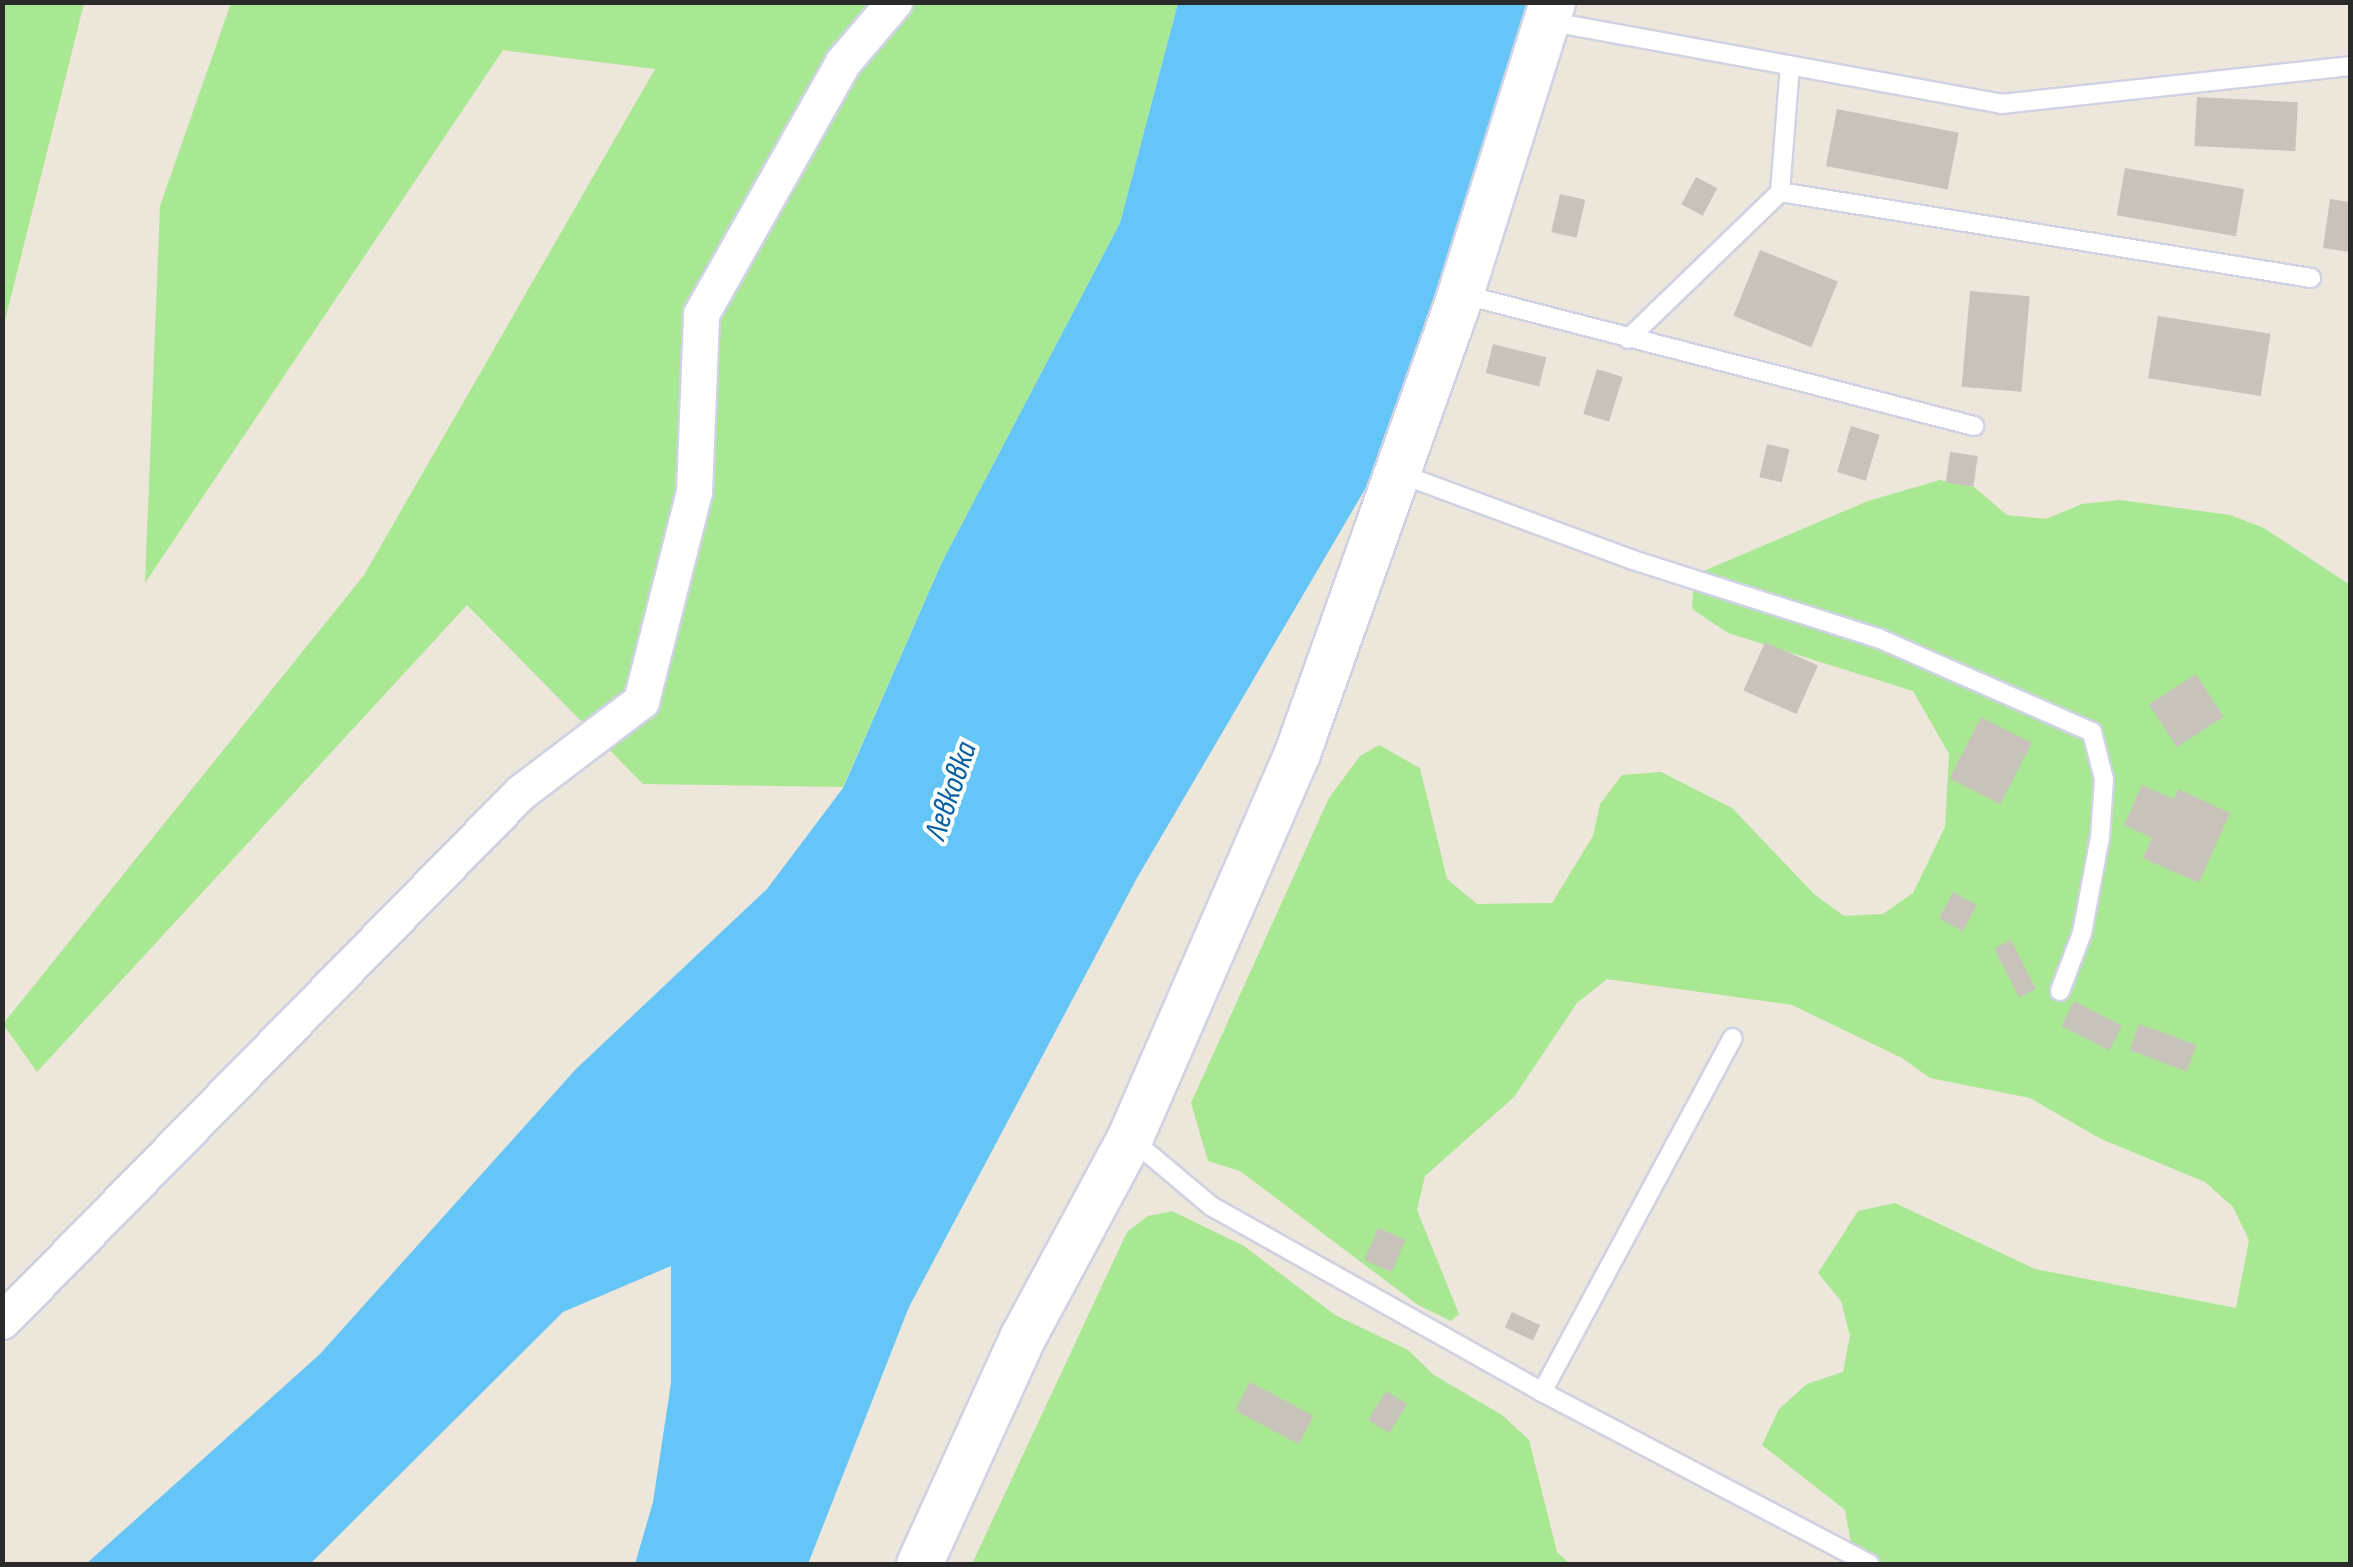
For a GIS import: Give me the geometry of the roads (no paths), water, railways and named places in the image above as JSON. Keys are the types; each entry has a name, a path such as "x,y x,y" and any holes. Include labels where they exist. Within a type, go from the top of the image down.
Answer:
{"street":[{"path":"2,1321 521,792 640,701 694,492 700,314 843,62 894,2"},
{"path":"919,1564 1023,1336 1130,1138 1297,753 1460,294 1549,12"}],"lane":[{"path":"1549,12 1790,65 2002,104 2350,66"},
{"path":"1628,339 1780,192 1790,65"},
{"path":"1780,192 2312,278"},
{"path":"1460,294 1974,426"},
{"path":"1398,473 1633,560 1878,638 2092,732 2104,779 2100,837 2082,933 2060,991"},
{"path":"1542,1392 1734,1038"},
{"path":"1130,1138 1211,1206 1542,1392 1870,1564"}],"water":[{"name":"Левковка","path":"1178,3 1531,3 1388,450 1137,878 909,1307 808,1564 635,1564 653,1502 671,1383 671,1266 563,1312 310,1564 86,1564 320,1354 576,1069 767,889 843,788 942,562 1120,223"}]}
